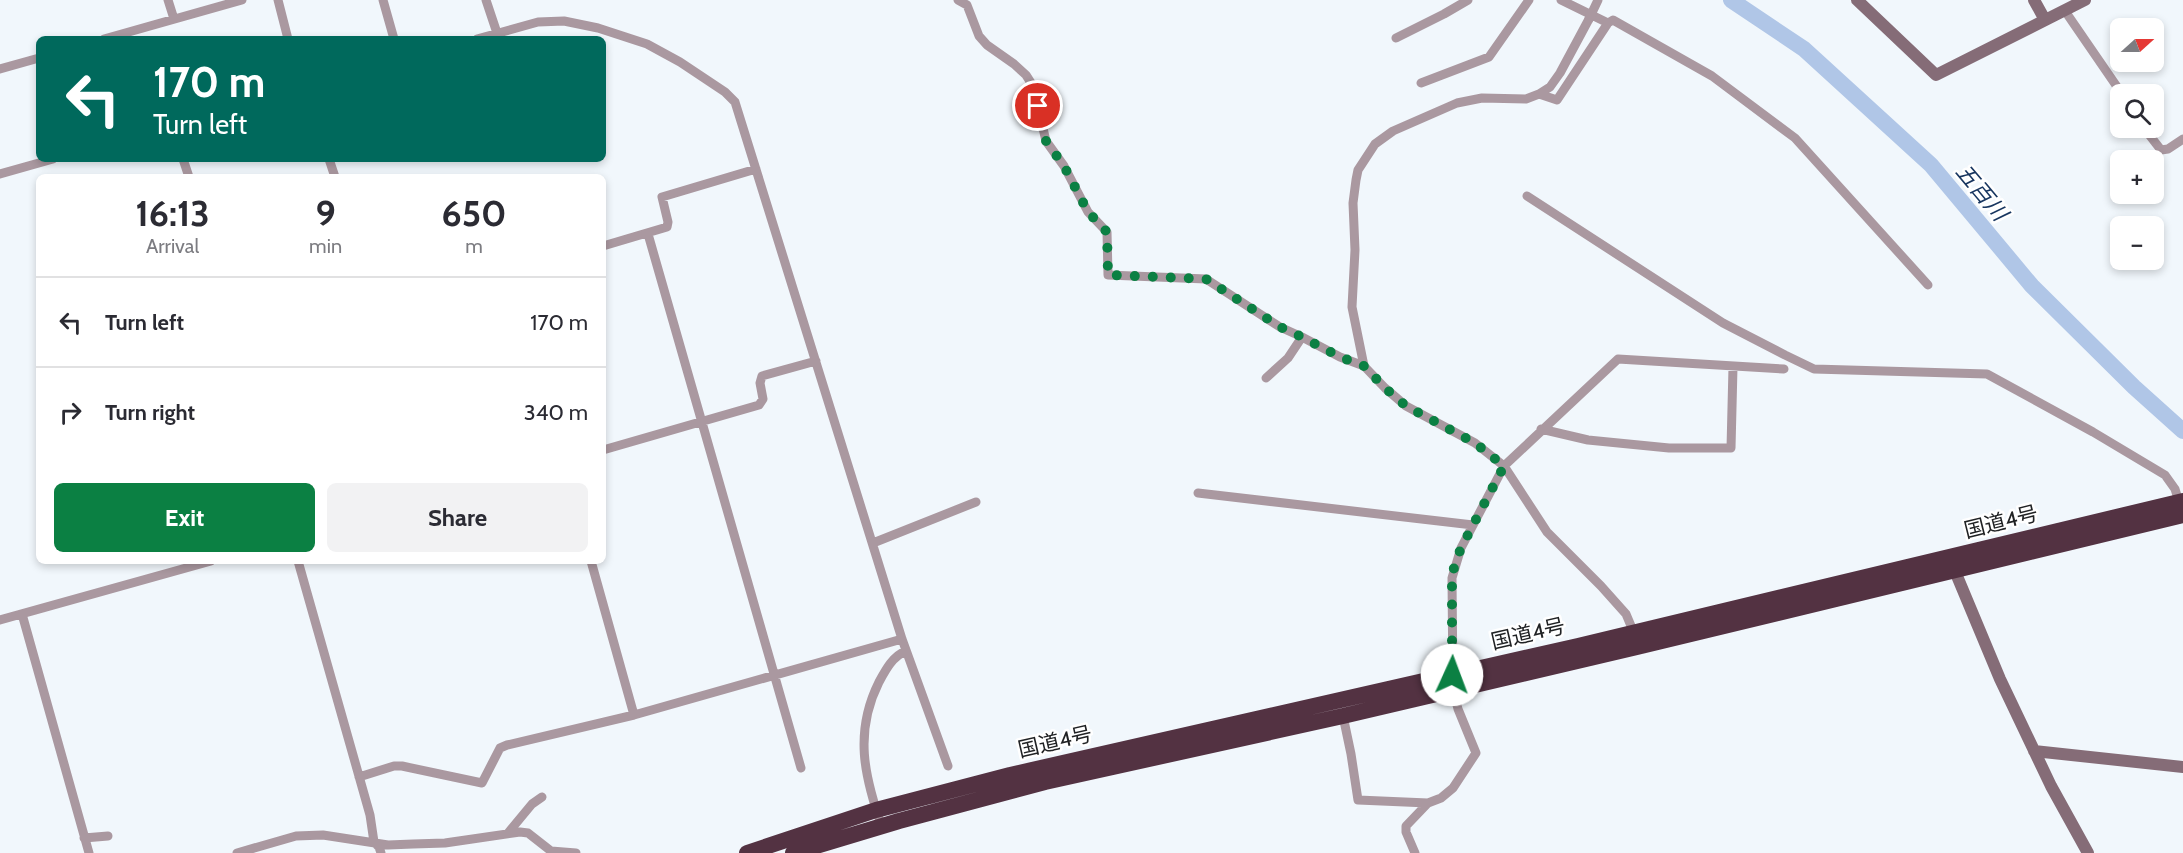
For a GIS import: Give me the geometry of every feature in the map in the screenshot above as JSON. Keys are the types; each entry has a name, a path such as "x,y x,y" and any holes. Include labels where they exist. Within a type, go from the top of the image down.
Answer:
{"highway":[{"name":"国道4号","path":"747,853 876,810 1031,770 1453,682 1952,565 2182,506"},
{"name":"国道4号","path":"793,853 958,805 1107,767 1343,716 1453,682 1634,633 1952,565"}],"street":[{"path":"168,0 174,19"},
{"path":"114,36 242,0"},
{"path":"278,0 287,36"},
{"path":"382,0 393,36"},
{"path":"486,0 497,33"},
{"path":"958,0 967,5 979,36 987,45 1021,70 1033,86 1046,141 1064,166 1088,212 1107,232 1108,275 1206,279 1280,327 1340,357 1364,366 1406,406 1475,443 1504,466 1547,532 1626,614 1634,633"},
{"path":"1396,38 1468,0"},
{"path":"1421,83 1489,57 1529,0"},
{"path":"1561,0 1608,23"},
{"path":"1364,366 1352,307 1355,250 1353,203 1358,170 1365,158 1375,144 1393,131 1451,106 1482,98 1526,99 1550,87 1560,73 1598,0"},
{"path":"1857,0 1936,75 2085,0"},
{"path":"2034,0 2045,20"},
{"path":"2065,11 2115,84"},
{"path":"1539,94 1557,100 1608,23 1613,20 1712,76 1795,138 1928,285"},
{"path":"487,36 538,22 553,21 598,28 647,44 693,70 731,98 738,107 902,639 948,766"},
{"path":"0,69 36,59"},
{"path":"2152,138 2161,150 2168,149 2183,139"},
{"path":"0,174 42,162"},
{"path":"606,245 665,228 668,225 662,197 756,169"},
{"path":"1527,196 1723,323 1814,369 1987,374 2093,432 2165,475 2175,489 2182,506"},
{"path":"648,234 801,768"},
{"path":"1266,378 1288,358 1302,337"},
{"path":"1343,716 1358,800 1428,803 1441,798 1454,788 1476,753 1458,710 1453,682 1452,578 1461,548 1504,466 1618,359 1784,369"},
{"path":"606,449 759,405 763,399 760,383 762,376 816,361"},
{"path":"1541,429 1588,440 1669,448 1731,448 1733,367"},
{"path":"1198,493 1473,525"},
{"path":"873,543 976,502"},
{"path":"0,620 200,564"},
{"path":"299,564 370,815 374,842 381,853"},
{"path":"592,564 634,715"},
{"path":"1952,565 2000,679 2034,751 2088,853"},
{"path":"22,614 88,853"},
{"path":"359,777 394,766 402,766 482,783 500,748 634,715 902,639"},
{"path":"882,826 866,777 864,733 866,714 885,670 897,656 906,651"},
{"path":"2034,751 2183,767"},
{"path":"508,833 532,804 542,798"},
{"path":"1415,853 1406,832 1406,826 1428,803"},
{"path":"237,853 296,836 323,835 388,844 445,843 508,833 528,833 551,851 576,853"},
{"path":"84,838 108,836"}],"waterway":[{"name":"五百川","path":"1731,0 1804,49 1931,165 2032,286 2134,387 2183,431"}],"route":[{"path":"1038,106 1046,141 1064,166 1088,212 1107,232 1108,275 1206,279 1280,327 1340,357 1364,366 1406,406 1475,443 1504,466 1461,548 1454,567 1452,675"}]}
